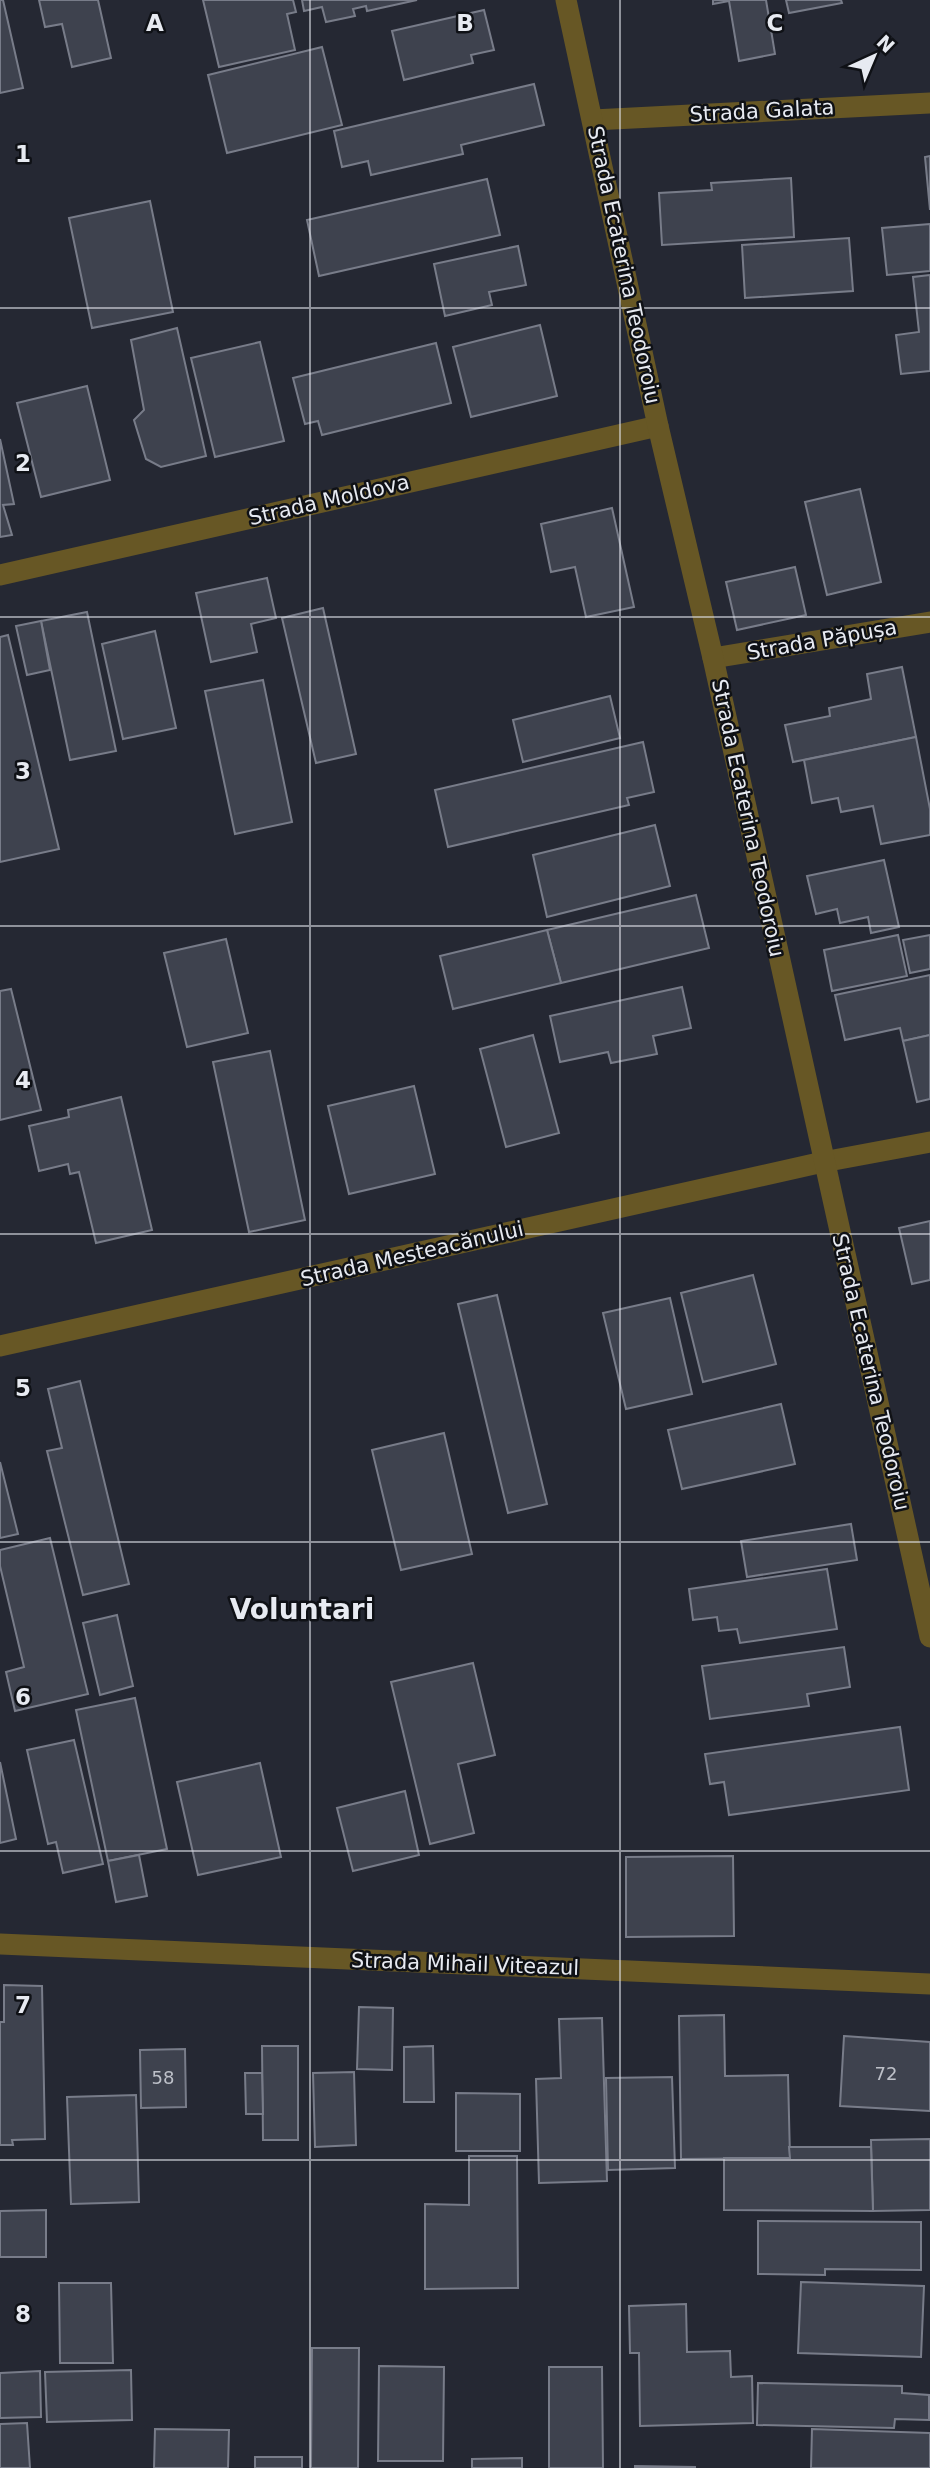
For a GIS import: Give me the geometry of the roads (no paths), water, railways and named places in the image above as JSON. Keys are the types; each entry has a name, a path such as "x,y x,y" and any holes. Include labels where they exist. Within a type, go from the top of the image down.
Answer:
{"street":[{"name":"Strada Ecaterina Teodoroiu","path":"566,0 658,426 713,658 929,1629"},
{"name":"Strada Galata","path":"593,121 930,103"},
{"name":"Strada Moldova","path":"0,575 658,426"},
{"name":"Strada Păpușa","path":"713,658 930,622"},
{"name":"Strada Mesteacănului","path":"0,1346 823,1162 930,1142"},
{"name":"Strada Mihail Viteazul","path":"0,1944 930,1984"}],"district":[{"name":"Voluntari","path":"302,1609"}]}
